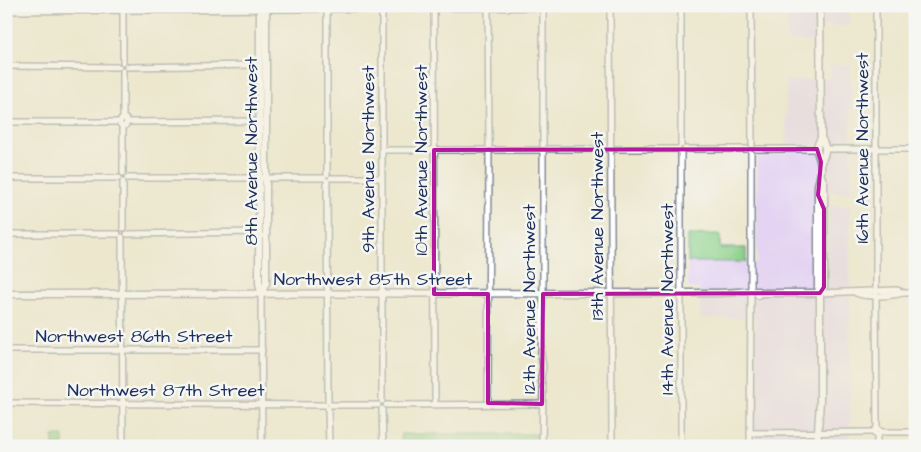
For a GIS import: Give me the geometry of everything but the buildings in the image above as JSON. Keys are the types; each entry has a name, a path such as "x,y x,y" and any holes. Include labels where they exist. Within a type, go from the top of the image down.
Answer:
{"main road":[{"path":"820,6 821,138 825,144 825,154 821,162"},
{"name":"8th Avenue Northwest","path":"261,295 259,283 259,232 263,178 259,121 259,65 263,8"},
{"name":"8th Avenue Northwest","path":"261,295 266,283 263,178 263,8"},
{"path":"817,446 820,401 818,185 821,176 821,162 817,154 816,144 821,138"},
{"path":"820,293 824,287 824,183 821,176"},
{"path":"818,195 821,197 822,208 824,209"},
{"name":"Northwest 85th Street","path":"6,294 681,294 751,293 759,291 760,293 820,293"}],"street":[{"name":"14th Avenue Northwest","path":"681,6 681,446"},
{"path":"6,11 123,8 726,6"},
{"path":"750,6 752,149 750,446"},
{"name":"16th Avenue Northwest","path":"876,6 877,446"},
{"name":"10th Avenue Northwest","path":"434,7 435,404"},
{"path":"488,7 488,403"},
{"name":"12th Avenue Northwest","path":"542,446 543,7"},
{"name":"13th Avenue Northwest","path":"610,7 612,446"},
{"path":"123,8 123,62 120,63 123,68 123,228 119,230 122,235 124,446"},
{"path":"327,8 329,446"},
{"name":"9th Avenue Northwest","path":"382,8 381,294 383,446"},
{"path":"6,66 123,68 259,65"},
{"path":"6,122 259,121"},
{"path":"382,150 817,149"},
{"path":"825,149 915,149"},
{"path":"6,178 381,178"},
{"path":"6,234 122,235 259,232"},
{"name":"Northwest 85th Street","path":"820,293 856,293 861,291 876,293 897,290 904,293 915,293"},
{"name":"8th Avenue Northwest","path":"261,295 262,446"},
{"name":"Northwest 86th Street","path":"6,350 262,350"},
{"name":"Northwest 87th Street","path":"6,403 262,405 542,404"},
{"path":"750,433 915,432"}],"highlighted area":[{"path":"817,149 821,162 818,195 824,209 824,287 820,293 543,294 542,404 488,403 488,294 434,294 434,150"}],"shaded area":[{"path":"790,6 850,6 850,25 813,26 813,41 787,41 786,13 790,13"},
{"path":"830,65 851,65 851,192 830,192 831,206 850,206 850,446 755,446 756,318 700,318 700,289 688,288 688,262 757,262 757,154 786,154 786,80 830,79"}],"green space":[{"path":"720,234 720,248 746,248 746,262 688,262 688,235"},
{"path":"401,434 539,434 539,446 401,446"},
{"path":"53,436 63,436 63,446 53,446"}]}
